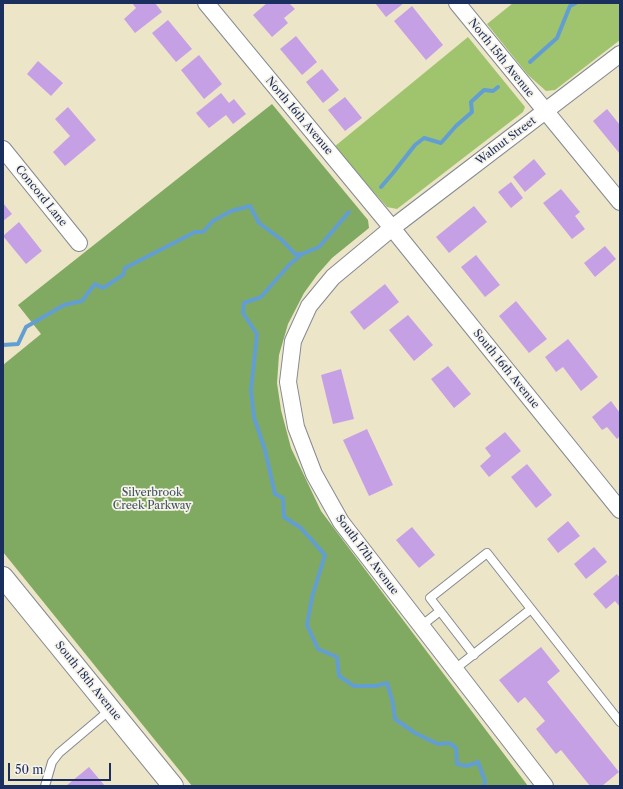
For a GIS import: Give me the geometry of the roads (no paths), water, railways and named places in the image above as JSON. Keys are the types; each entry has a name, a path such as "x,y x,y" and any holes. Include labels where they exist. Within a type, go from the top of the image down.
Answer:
{"street":[{"name":"North 16th Avenue","path":"206,3 392,228"},
{"name":"North 15th Avenue","path":"457,3 620,202"},
{"name":"Walnut Street","path":"392,228 620,54"},
{"name":"Concord Lane","path":"3,150 79,243"},
{"name":"South 16th Avenue","path":"392,228 620,510"},
{"name":"South 17th Avenue","path":"392,228 332,277 309,306 293,341 288,382 296,427 314,474 340,522 545,786"},
{"name":"South 18th Avenue","path":"3,577 173,786"}],"lane":[{"path":"474,655 430,598 487,553 620,722"},
{"path":"455,669 531,609"},
{"path":"421,626 440,611"},
{"path":"44,786 52,762 59,752 111,710"}],"waterway":[{"path":"530,62 557,38 570,6 576,3"},
{"path":"381,187 415,145 424,138 441,143 456,126 472,112 471,102 484,90 493,91 498,87"},
{"path":"3,345 18,344 26,327 64,305 82,301 95,284 103,288 123,275 125,268 195,232 203,232 213,221 231,211 250,206 259,223 282,240 295,254 302,254"},
{"path":"349,212 319,247 302,254 289,265 261,297 244,303 243,313 257,334 251,390 254,417 265,450 275,494 283,498 284,517 301,528 325,555 312,597 307,625 318,649 337,657 339,676 354,686 376,686 387,683 393,703 395,719 415,733 438,744 449,743 456,748 457,764 467,766 478,762 485,781 484,786"}],"park label":[{"name":"Silverbrook Creek Parkway","path":"152,499"}]}
